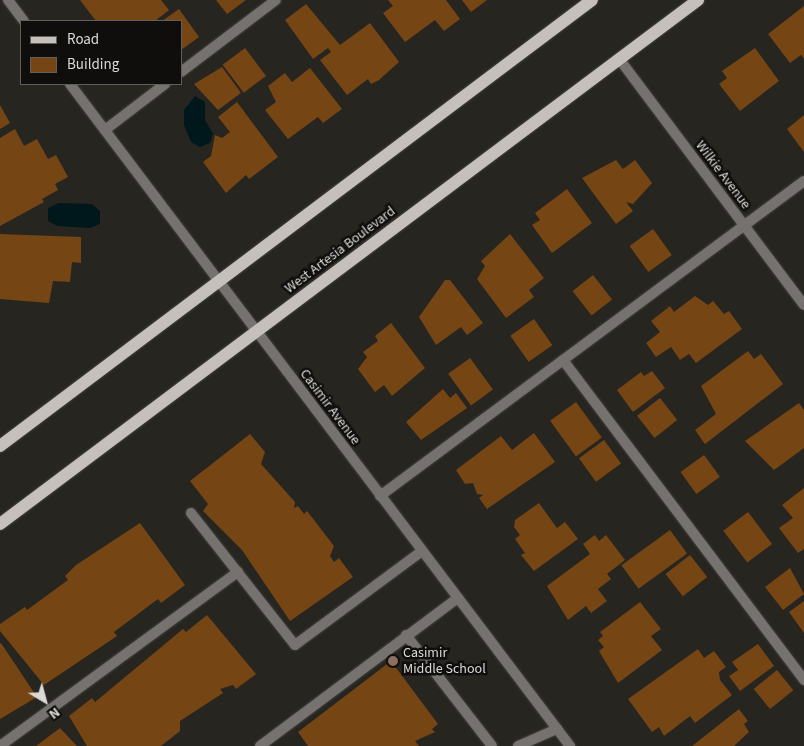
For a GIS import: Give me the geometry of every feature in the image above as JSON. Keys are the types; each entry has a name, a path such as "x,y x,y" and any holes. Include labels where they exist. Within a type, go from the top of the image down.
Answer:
{"main road":[{"path":"0,446 592,0"},
{"name":"West Artesia Boulevard","path":"0,524 698,0"}],"street":[{"path":"8,0 23,20"},
{"path":"182,71 276,0"},
{"name":"Wilkie Avenue","path":"620,60 804,305"},
{"name":"Casimir Avenue","path":"71,85 570,746"},
{"path":"105,130 164,85"},
{"path":"380,496 804,181"},
{"path":"563,360 804,680"},
{"path":"191,513 295,646 422,551"},
{"path":"0,746 238,572"},
{"path":"260,746 406,634 458,598"},
{"path":"406,634 492,746"},
{"path":"518,746 557,729"}],"water":[{"path":"195,96 205,102 205,120 213,134 210,143 200,147 191,142 184,125 184,110"},
{"path":"59,203 92,204 100,211 100,224 90,228 57,226 48,221 48,208"}],"building":[{"path":"80,0 161,0 169,10 156,20 95,20"},
{"path":"216,0 246,0 227,14"},
{"path":"388,0 446,0 460,19 444,31 435,20 405,42 383,13 393,6"},
{"path":"462,0 487,0 471,12"},
{"path":"306,4 340,45 370,23 399,62 379,80 371,84 368,79 347,95 320,60 331,52 328,48 313,59 285,20"},
{"path":"804,6 804,59 801,55 790,63 768,34"},
{"path":"179,9 199,37 182,49 182,20 163,20"},
{"path":"245,48 266,76 244,93 223,65"},
{"path":"755,48 779,81 740,111 719,84 727,78 722,71"},
{"path":"222,67 241,93 218,110 194,84"},
{"path":"310,68 342,109 323,123 318,117 288,139 265,110 276,102 268,86 285,73 292,82"},
{"path":"237,102 278,157 249,179 246,175 226,193 203,162 211,156 215,135 222,138 230,132 218,117"},
{"path":"0,105 10,123 0,129"},
{"path":"804,115 804,152 787,129"},
{"path":"15,129 24,146 37,139 48,159 56,155 68,177 55,184 58,190 42,199 44,202 0,226 0,138"},
{"path":"616,160 623,169 635,160 652,183 633,204 626,202 633,211 616,224 582,178"},
{"path":"567,189 592,223 552,253 532,225 540,220 535,213"},
{"path":"653,229 672,255 648,272 630,246"},
{"path":"0,234 81,237 81,263 72,262 70,282 53,281 49,303 0,299"},
{"path":"510,234 544,278 529,290 534,297 506,318 477,279 485,266 481,261"},
{"path":"593,275 612,299 592,315 573,291"},
{"path":"445,280 450,280 483,323 467,335 461,327 436,345 419,317"},
{"path":"695,296 708,305 713,301 724,314 729,311 742,329 696,363 689,354 680,360 671,347 656,357 646,343 660,332 651,321 670,306 674,312"},
{"path":"534,319 552,345 529,362 510,336"},
{"path":"391,323 425,368 392,396 384,385 375,392 358,369 367,357 363,352 378,341 375,336"},
{"path":"748,351 754,359 761,354 783,384 705,444 695,430 716,414 701,386"},
{"path":"470,358 493,390 471,405 448,374"},
{"path":"652,371 665,388 633,412 617,390 641,372 644,376"},
{"path":"443,389 450,398 456,393 467,408 421,440 406,422"},
{"path":"660,398 677,420 654,438 637,416"},
{"path":"576,402 602,438 576,456 550,421"},
{"path":"799,403 804,410 804,448 774,470 745,441"},
{"path":"534,433 555,462 487,509 479,498 483,495 477,494 473,483 465,484 456,470 501,436 512,450"},
{"path":"250,434 265,452 261,464 295,502 294,508 298,506 304,514 307,511 334,546 330,556 334,562 339,558 353,577 290,621 242,550 203,511 208,504 190,481"},
{"path":"604,440 621,463 596,482 579,458"},
{"path":"704,455 720,477 696,494 681,472"},
{"path":"804,488 804,549 798,553 779,528 793,518 782,505"},
{"path":"539,503 557,528 565,522 578,539 534,571 521,555 525,553 515,539 520,535 514,527 515,520"},
{"path":"748,512 772,544 747,563 723,531"},
{"path":"140,523 185,585 161,603 158,599 114,632 117,636 44,685 0,631 0,624 25,607 27,610 68,580 65,576 76,565"},
{"path":"670,530 687,553 639,589 621,565"},
{"path":"595,535 599,541 606,535 625,560 607,574 611,579 598,589 607,601 591,613 586,606 568,620 547,586 590,554 583,544"},
{"path":"690,555 707,577 683,596 666,574"},
{"path":"790,568 804,594 783,610 765,587"},
{"path":"804,601 804,633 789,612"},
{"path":"640,602 661,629 651,636 662,650 618,683 599,651 604,647 598,640 603,636 600,632"},
{"path":"207,615 256,674 236,689 233,685 220,689 223,693 180,721 180,731 161,746 87,746 69,716 92,698 95,702 183,629 186,632"},
{"path":"0,644 37,697 0,719"},
{"path":"758,644 774,666 740,691 729,676 738,670 732,662"},
{"path":"698,649 704,658 714,651 726,667 719,672 720,680 732,695 695,723 690,716 664,736 659,727 652,732 628,699"},
{"path":"391,661 438,724 432,729 435,732 415,741 419,746 308,746 298,732"},
{"path":"777,670 793,690 770,709 754,689"},
{"path":"739,709 748,721 744,724 749,732 734,746 692,746"},
{"path":"60,728 77,746 36,746"}],"place":[{"name":"Casimir Middle School","path":"393,661"}]}
